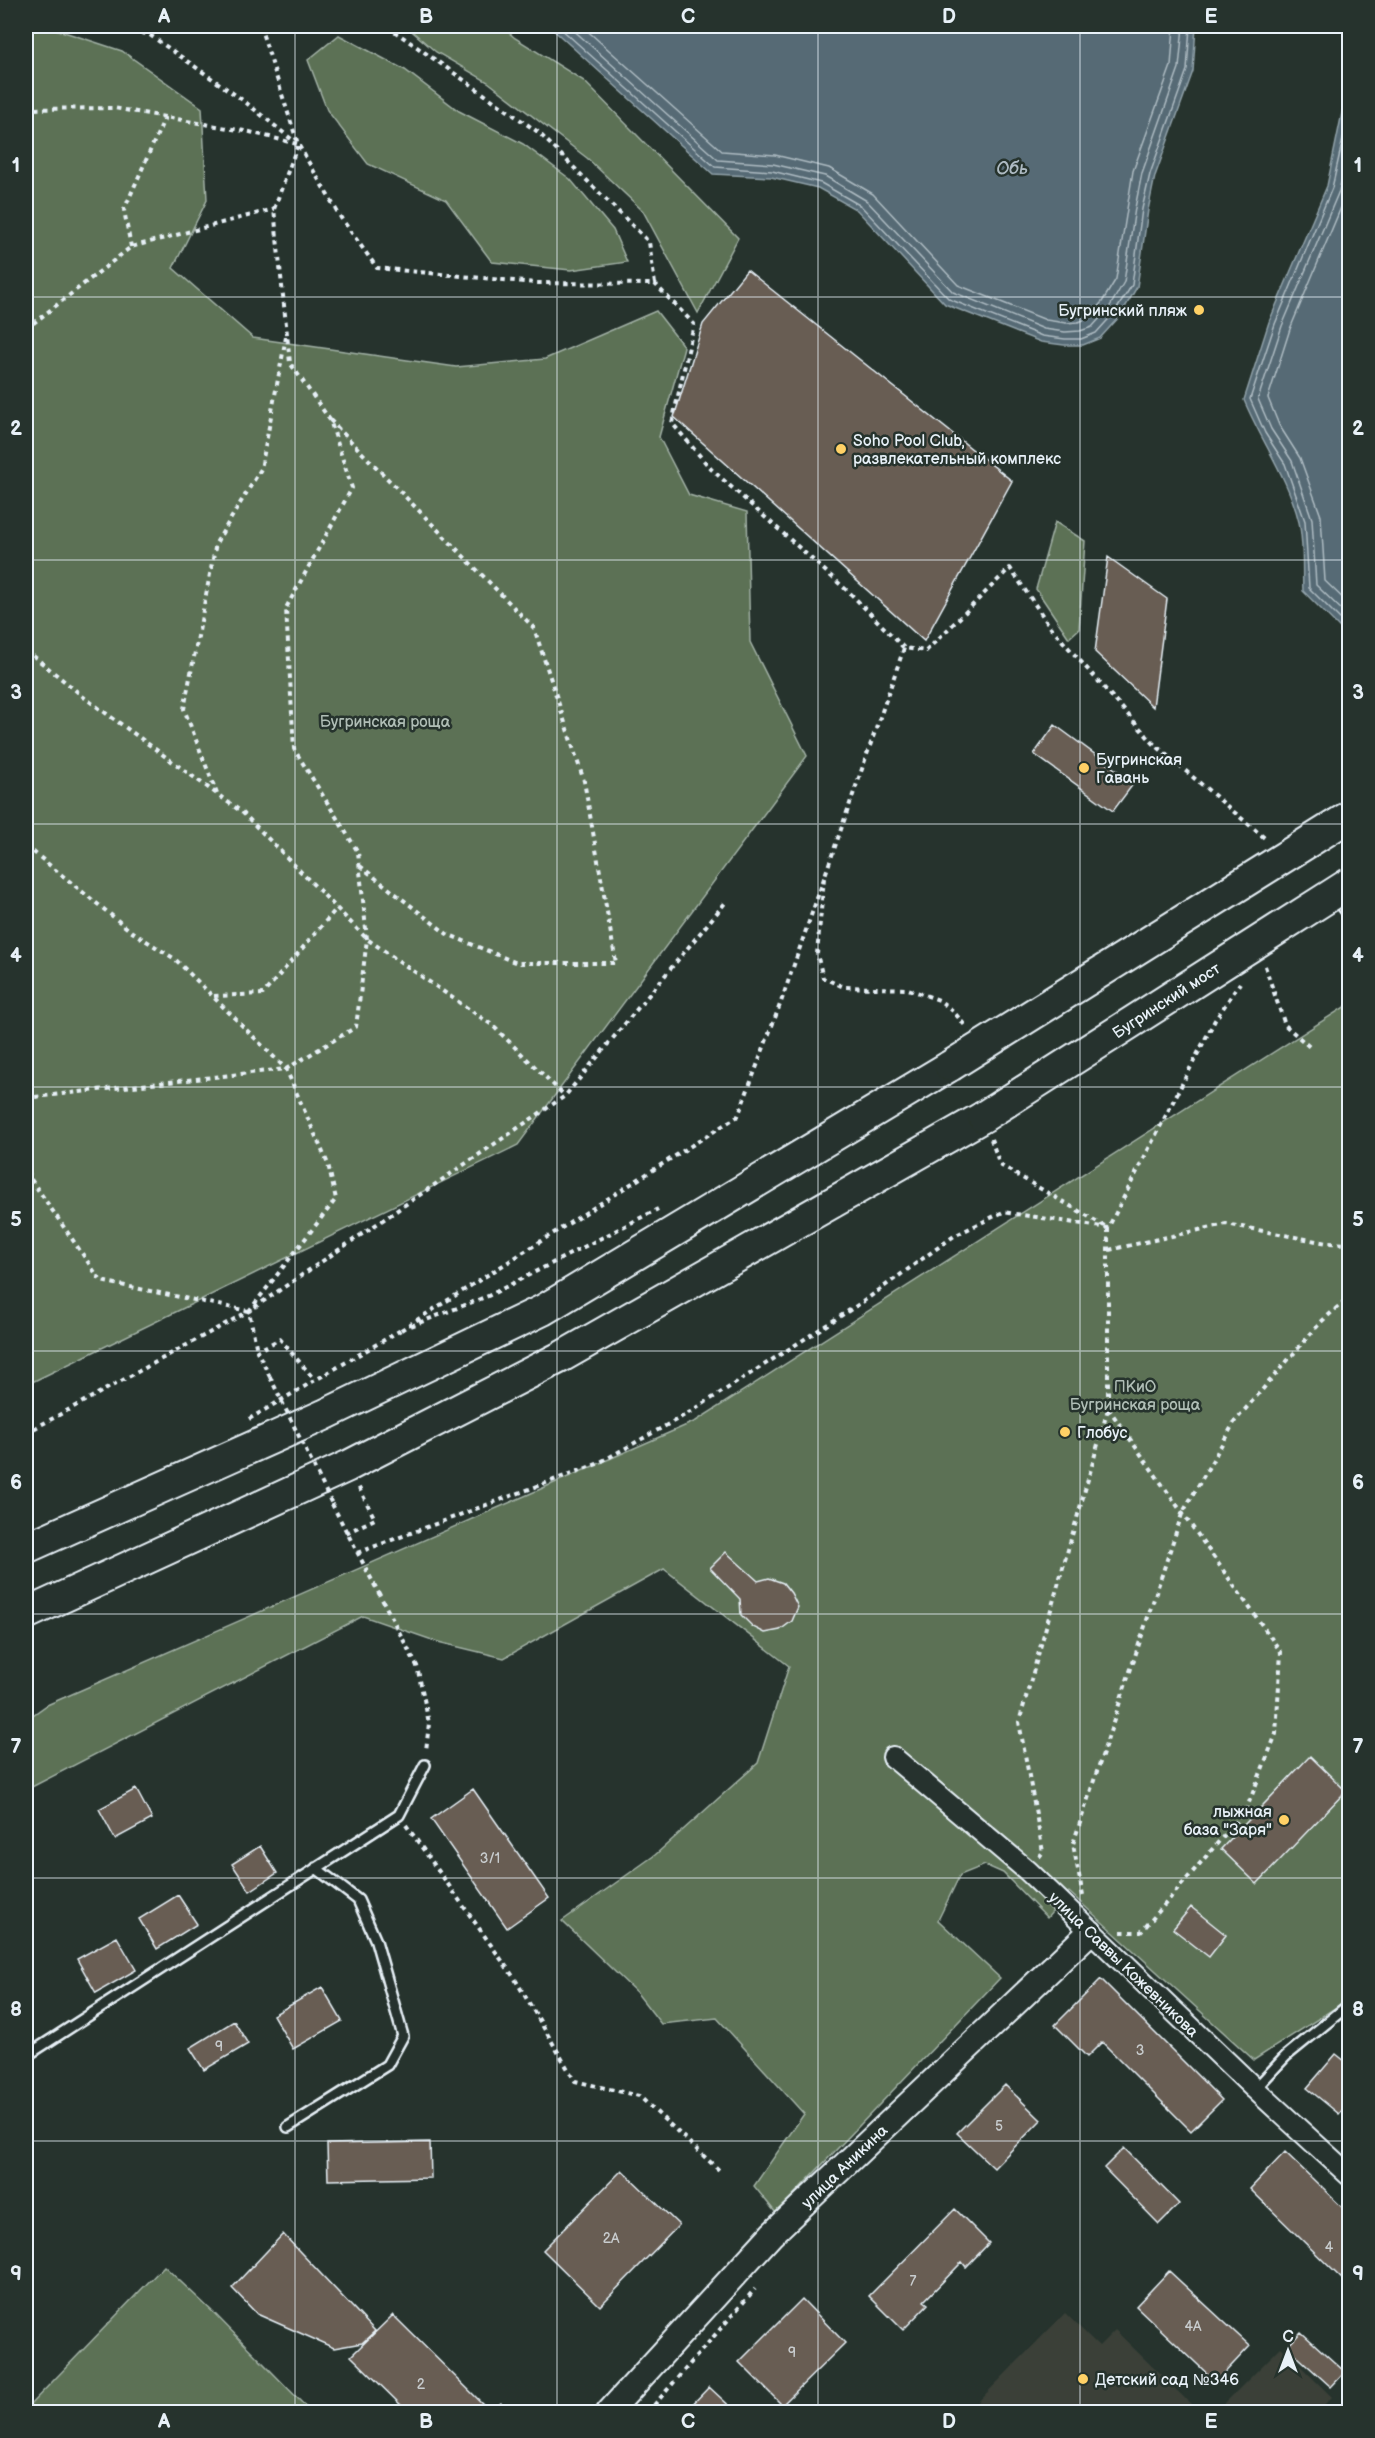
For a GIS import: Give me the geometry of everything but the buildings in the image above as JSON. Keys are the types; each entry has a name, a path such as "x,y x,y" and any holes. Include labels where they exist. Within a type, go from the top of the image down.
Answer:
{"main road":[{"path":"26,1548 324,1415 543,1310 950,1066 1350,816"},
{"name":"Бугринский мост","path":"26,1614 348,1466 561,1357 983,1117 1344,892"}],"street":[{"name":"улица Саввы Кожевникова","path":"893,1757 1028,1871 1255,2089 1350,2176"},
{"name":"улица Аникина","path":"609,2412 772,2234 1090,1932"}],"lane":[{"path":"1344,892 1350,916"},
{"path":"26,2056 399,1815 425,1765"},
{"path":"288,2127 387,2065 403,2036 376,1941 358,1899 316,1868"},
{"path":"1255,2089 1286,2056 1350,2004"}],"path":[{"path":"115,26 150,35 244,101 298,144"},
{"path":"260,26 298,144 341,218 377,268 535,283 655,284"},
{"path":"387,26 538,132 649,242 655,284 694,324 672,423 711,468 851,594 904,648 926,651 1010,568 1051,628 1154,744 1268,842"},
{"path":"26,109 114,108 250,132 298,144"},
{"path":"131,247 124,210 165,117"},
{"path":"298,144 274,209 290,363 330,420 534,628 584,781 615,963 517,963 447,934 360,866"},
{"path":"26,329 131,247 274,209"},
{"path":"217,794 184,709 216,543 261,469 287,333"},
{"path":"26,1098 286,1069 356,1027 367,939 358,852 294,749 286,608 352,488 330,420"},
{"path":"246,1420 401,1330 738,1116 781,1002 904,648"},
{"path":"26,650 85,698 243,813 367,939 492,1025 565,1096"},
{"path":"26,846 132,932 175,959 286,1069 328,1164 336,1199 249,1311 257,1351 346,1533 417,1666 429,1723 425,1765"},
{"path":"825,871 817,954 823,978 844,987 908,989 939,1000 953,1011 973,1035"},
{"path":"26,1433 249,1311 565,1096 725,903"},
{"path":"214,996 263,994 338,908"},
{"path":"1264,964 1285,1025 1312,1048"},
{"path":"1028,1871 1043,1852 1019,1722 1108,1408 1108,1227 1215,1020"},
{"path":"983,1117 1000,1165 1108,1227"},
{"path":"26,1153 30,1178 101,1281 249,1311"},
{"path":"401,1330 488,1296 665,1205"},
{"path":"357,1553 597,1464 692,1411 855,1307 954,1236 1003,1212 1108,1227"},
{"path":"1108,1250 1226,1224 1326,1243 1350,1244"},
{"path":"1108,1408 1182,1514 1281,1652 1276,1734 1246,1810 1140,1932 1090,1932 1073,1844 1182,1514 1235,1421 1321,1322 1350,1296"},
{"path":"257,1351 280,1339 314,1379"},
{"path":"346,1533 375,1519 348,1466"},
{"path":"399,1815 515,1979 575,2081 639,2096 720,2171"}],"shaded area":[{"name":"Детский сад №346","path":"1065,2313 1099,2346 1115,2330 1199,2412 968,2412"},
{"name":"Детский сад №346","path":"1281,2347 1332,2397 1317,2412 1216,2412"}],"green space":[{"name":"Бугринская роща","path":"26,26 46,26 122,51 202,108 207,200 173,268 253,338 456,367 545,359 656,311 684,347 659,437 689,495 747,512 750,642 807,756 518,1145 26,1385"},
{"path":"406,26 501,26 515,38 584,81 738,238 698,313 643,211 587,158 488,82 436,52"},
{"path":"339,35 405,70 459,111 523,144 570,179 613,230 627,262 571,270 492,262 446,200 368,164 327,110 308,60"},
{"path":"1055,522 1085,541 1079,629 1069,638 1036,589"},
{"name":"ПКиО Бугринская роща","path":"1349,1004 1349,1999 1254,2060 1069,1892 1047,1918 1003,1873 985,1865 960,1875 938,1920 1000,1978 776,2213 754,2186 804,2114 717,2018 661,2024 637,1993 562,1921 655,1855 758,1763 789,1666 664,1569 504,1658 438,1642 363,1616 26,1790 26,1720 47,1705 696,1421"},
{"path":"164,2266 215,2314 311,2412 26,2412 26,2409"}],"water":[{"name":"Обь","path":"549,26 1196,26 1193,71 1155,176 1137,287 1120,316 1100,338 1083,345 1064,345 1041,342 945,304 857,210 818,188 771,177 713,174"},
{"path":"1349,79 1349,637 1303,591 1302,539 1299,522 1281,474 1244,400 1269,322 1327,186"}],"place":[{"name":"Бугринский пляж","path":"1199,310"},
{"name":"Soho Pool Club, развлекательный комплекс","path":"841,449"},
{"name":"Бугринская Гавань","path":"1084,768"},
{"name":"Глобус","path":"1065,1432"},
{"name":"лыжная база \"Заря\"","path":"1284,1820"},
{"name":"Детский сад №346","path":"1083,2379"}]}
